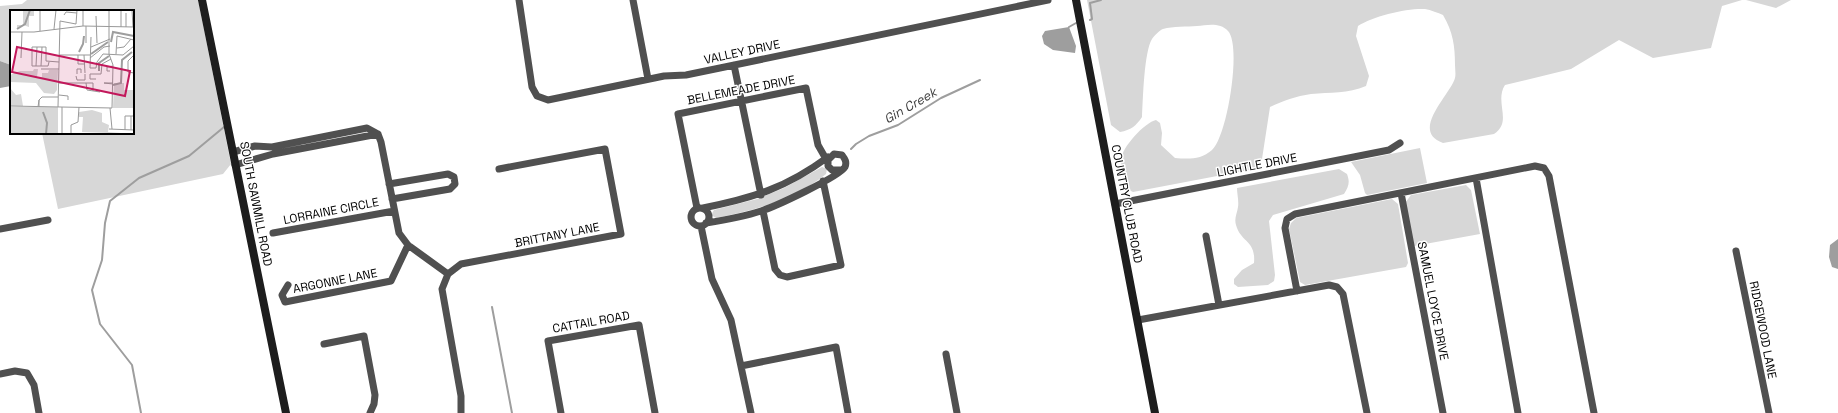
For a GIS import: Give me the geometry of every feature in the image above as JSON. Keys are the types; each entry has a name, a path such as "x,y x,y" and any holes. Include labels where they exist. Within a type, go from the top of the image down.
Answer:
{"street":[{"name":"SOUTH SAWMILL ROAD","path":"202,0 286,413"},
{"name":"VALLEY DRIVE","path":"519,0 532,87 540,98 548,100 664,76 686,76 1048,0"},
{"path":"633,0 648,80"},
{"name":"COUNTRY CLUB ROAD","path":"1076,0 1155,413"},
{"path":"734,65 761,195"},
{"name":"BELLEMEADE DRIVE","path":"700,208 678,114 806,88 818,145 828,157"},
{"path":"233,152 255,146 279,146 367,128 378,134 382,142 399,233 408,245 448,274 442,289 461,396 461,413"},
{"path":"235,165 273,154 378,134"},
{"name":"LIGHTLE DRIVE","path":"1115,204 1389,150 1400,143"},
{"name":"BRITTANY LANE","path":"448,274 461,264 622,234 605,149 500,169"},
{"path":"840,154 844,158 846,163 841,170 823,181 763,211 704,224 695,225 691,220 691,214 700,208 761,195 791,182 828,157 840,154"},
{"path":"828,157 828,166 832,170 841,170"},
{"path":"1297,291 1285,228 1287,219 1295,214 1535,166 1544,168 1549,176 1594,413"},
{"path":"389,184 448,174 454,177 455,184 450,189 392,199"},
{"path":"1476,178 1518,413"},
{"path":"763,211 775,269 780,275 787,277 841,265 823,181"},
{"name":"SAMUEL LOYCE DRIVE","path":"1401,193 1443,413"},
{"path":"700,208 709,215 704,224 712,279 729,314 751,413"},
{"name":"LORRAINE CIRCLE","path":"273,233 394,211"},
{"path":"0,229 48,220"},
{"path":"1206,236 1219,305"},
{"name":"ARGONNE LANE","path":"288,285 282,295 285,302 391,282 408,245"},
{"name":"RIDGEWOOD LANE","path":"1736,251 1769,413"},
{"path":"1138,320 1329,285 1337,287 1343,294 1367,413"},
{"name":"CATTAIL ROAD","path":"561,413 548,341 639,325 655,413"},
{"path":"324,344 364,336 375,395 374,404 370,413"},
{"path":"741,366 836,347 848,413"},
{"path":"946,354 957,413"},
{"path":"0,374 15,371 27,373 34,385 39,413"}],"shaded area":[{"path":"27,0 198,0 231,164 223,174 58,209 42,134 134,134 134,10 10,10 10,65 0,61 0,6 22,4"},
{"path":"1087,0 1742,0 1722,6 1711,48 1653,58 1619,40 1571,69 1505,85 1501,98 1503,118 1502,124 1494,134 1443,143 1434,137 1430,130 1431,121 1435,112 1455,78 1454,45 1451,33 1443,15 1432,11 1418,9 1390,13 1364,22 1358,26 1356,36 1369,76 1366,86 1346,92 1300,96 1270,107 1262,159 1254,169 1133,192 1127,189 1122,168 1122,156 1124,150 1134,137 1151,122 1156,120 1160,123 1162,133 1161,145 1175,158 1190,159 1203,156 1212,150 1218,142 1223,128 1231,91 1234,54 1232,40 1225,28 1217,25 1171,27 1163,29 1159,32 1152,39 1147,54 1144,76 1142,117 1133,127 1120,132 1111,125"},
{"path":"1746,0 1791,0 1776,8"},
{"path":"1069,27 1076,46 1075,53 1053,50 1044,44 1042,36 1045,31"},
{"path":"0,61 10,65 10,86 0,88"},
{"path":"1420,148 1427,183 1367,195 1365,193 1360,175 1351,162"},
{"path":"822,167 827,169 826,174 814,183 788,197 745,212 716,218 711,215 714,210 757,199 784,188"},
{"path":"1339,169 1347,174 1349,182 1344,194 1273,215 1269,221 1275,275 1274,281 1268,285 1238,287 1234,284 1234,279 1242,270 1254,263 1253,250 1238,231 1235,223 1238,205 1237,188"},
{"path":"1466,185 1471,190 1480,234 1414,246 1405,203 1411,195"},
{"path":"1392,199 1398,204 1408,263 1406,267 1305,285 1300,282 1289,229 1291,223 1296,218"},
{"path":"1838,239 1838,269 1832,267 1829,257 1830,245"}],"waterway":[{"path":"1090,20 1092,19 1090,3 1101,0"},
{"path":"1069,27 1076,23"},
{"name":"Gin Creek","path":"851,149 869,136 898,125 941,98 980,80"},
{"path":"141,413 132,365 100,324 92,290 102,260 105,223 110,201 139,178 189,156 224,127"},
{"path":"492,307 512,413"}]}
